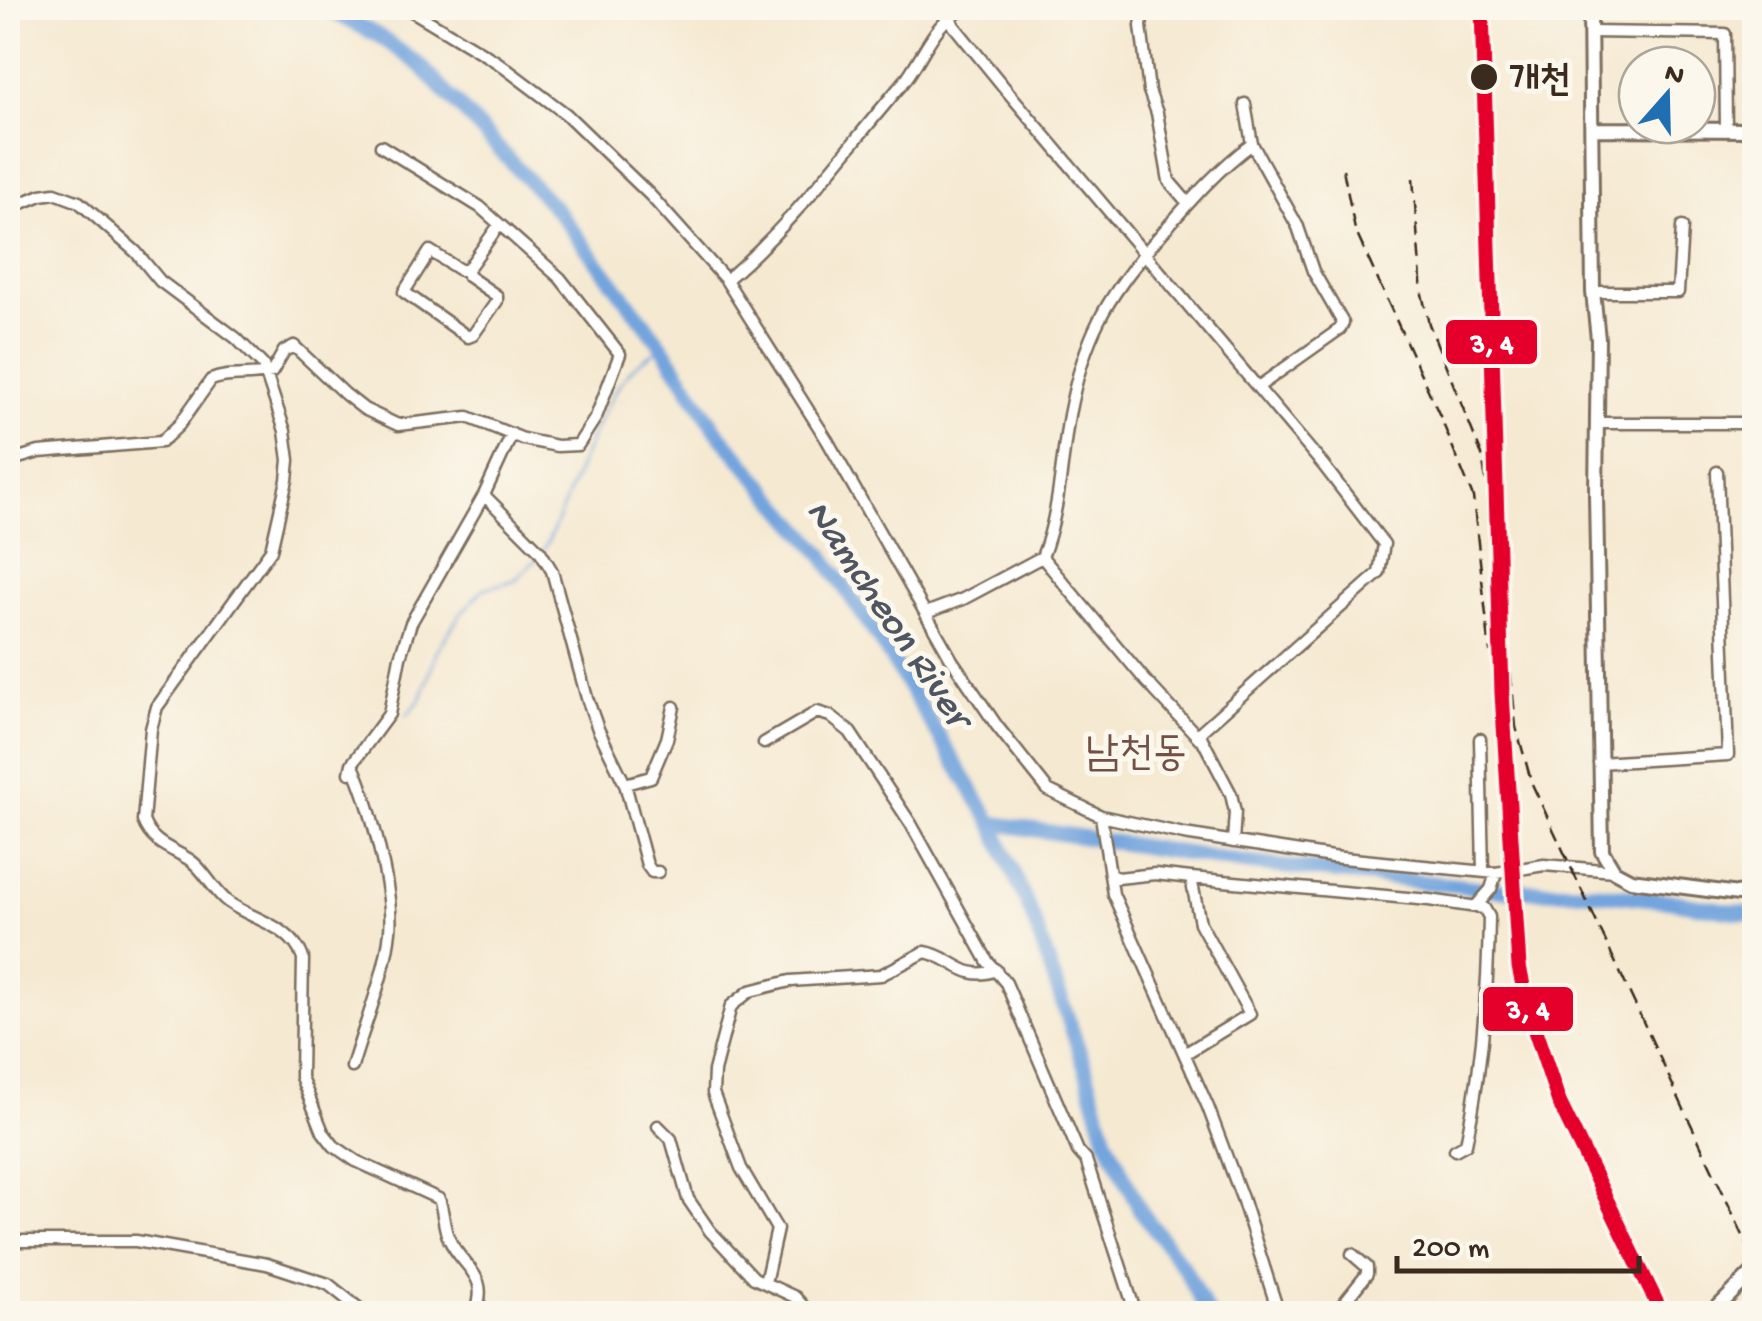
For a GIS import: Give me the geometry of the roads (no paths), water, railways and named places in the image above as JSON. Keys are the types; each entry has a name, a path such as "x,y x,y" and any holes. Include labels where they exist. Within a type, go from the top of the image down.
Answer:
{"main road":[{"path":"1590,8 1593,292 1598,339 1602,851 1614,871 1642,882 1754,896"},
{"path":"1592,129 1754,130"},
{"path":"1711,1314 1754,1271"}],"street":[{"path":"406,8 497,62 566,114 650,195 726,280 827,440 952,660 997,726 1048,790 1102,821 1332,858 1496,873 1544,865 1614,871"},
{"path":"726,280 770,240 902,84 947,11 966,8"},
{"path":"1144,8 1141,26 1149,90 1169,180 1186,202"},
{"path":"947,11 954,26 1003,86 1258,387 1384,544 1378,572 1199,733 1200,739"},
{"path":"1590,32 1726,34 1726,130"},
{"path":"1246,104 1252,144 1298,227 1313,271 1343,322 1340,329 1258,387"},
{"path":"926,613 963,599 1042,557 1053,520 1073,397 1088,345 1112,294 1186,202 1252,144"},
{"path":"8,461 39,452 161,442 179,425 211,380 272,372 288,346 294,346 364,409 398,425 468,417 544,444 578,445 596,417 620,354 560,278 480,207 381,146"},
{"path":"8,209 54,193 80,202 136,252 160,281 263,365 281,418 289,460 274,538 262,567 206,636 157,707 151,729 143,820 160,844 196,866 224,900 282,931 300,950 301,1078 323,1132 334,1146 356,1161 439,1198 450,1242 477,1276 480,1294 475,1314"},
{"path":"467,270 460,270 430,252 404,292 468,336 498,300 468,276 467,270 499,225"},
{"path":"1593,292 1678,292 1682,227"},
{"path":"1596,423 1754,423"},
{"path":"352,1067 388,945 391,920 387,888 351,768 388,714 411,623 484,495 512,434"},
{"path":"1599,763 1728,754 1717,472"},
{"path":"484,495 540,551 552,570 587,698 625,784 647,864 658,872"},
{"path":"1042,557 1094,622 1200,739 1231,794 1233,842"},
{"path":"625,784 650,776 667,739 674,707"},
{"path":"764,744 817,712 830,716 850,732 911,824 1011,994 1078,1152 1086,1160 1136,1314"},
{"path":"1480,739 1482,871"},
{"path":"1102,821 1113,894 1186,1052 1242,1198 1280,1314"},
{"path":"1476,906 1491,888 1496,873"},
{"path":"1110,875 1118,878 1156,874 1484,908 1490,917 1488,1005 1479,1084 1466,1144 1455,1150"},
{"path":"1186,1052 1250,1014 1200,922 1192,878"},
{"path":"765,1283 777,1229 741,1168 721,1120 712,1082 731,1006 750,991 766,986 790,981 868,978 925,952 966,972 984,974 996,970"},
{"path":"658,1126 671,1139 680,1178 696,1212 754,1278 794,1297 810,1314"},
{"path":"8,1240 136,1241 266,1264 328,1284 366,1314"},
{"path":"1335,1314 1367,1274 1367,1267 1352,1254"}],"waterway":[{"name":"Namcheon River","path":"325,8 379,36 420,65 559,213 663,347 716,430 822,554 992,823 1031,913 1106,1138 1140,1210 1184,1268 1208,1314"},
{"path":"544,549 617,388 631,370 663,347"},
{"path":"407,715 421,699 437,651 459,616 483,589 515,580 539,557"},
{"path":"992,823 1247,863 1499,890 1589,892 1754,915"}],"railway":[{"path":"1343,169 1355,230 1473,497 1490,652"},
{"path":"1413,178 1422,294 1429,324 1482,455 1490,539"},
{"path":"1500,557 1516,727 1532,784 1754,1259"}],"place":[{"name":"개천","path":"1484,77"}],"district":[{"name":"남천동","path":"1136,749"}]}
